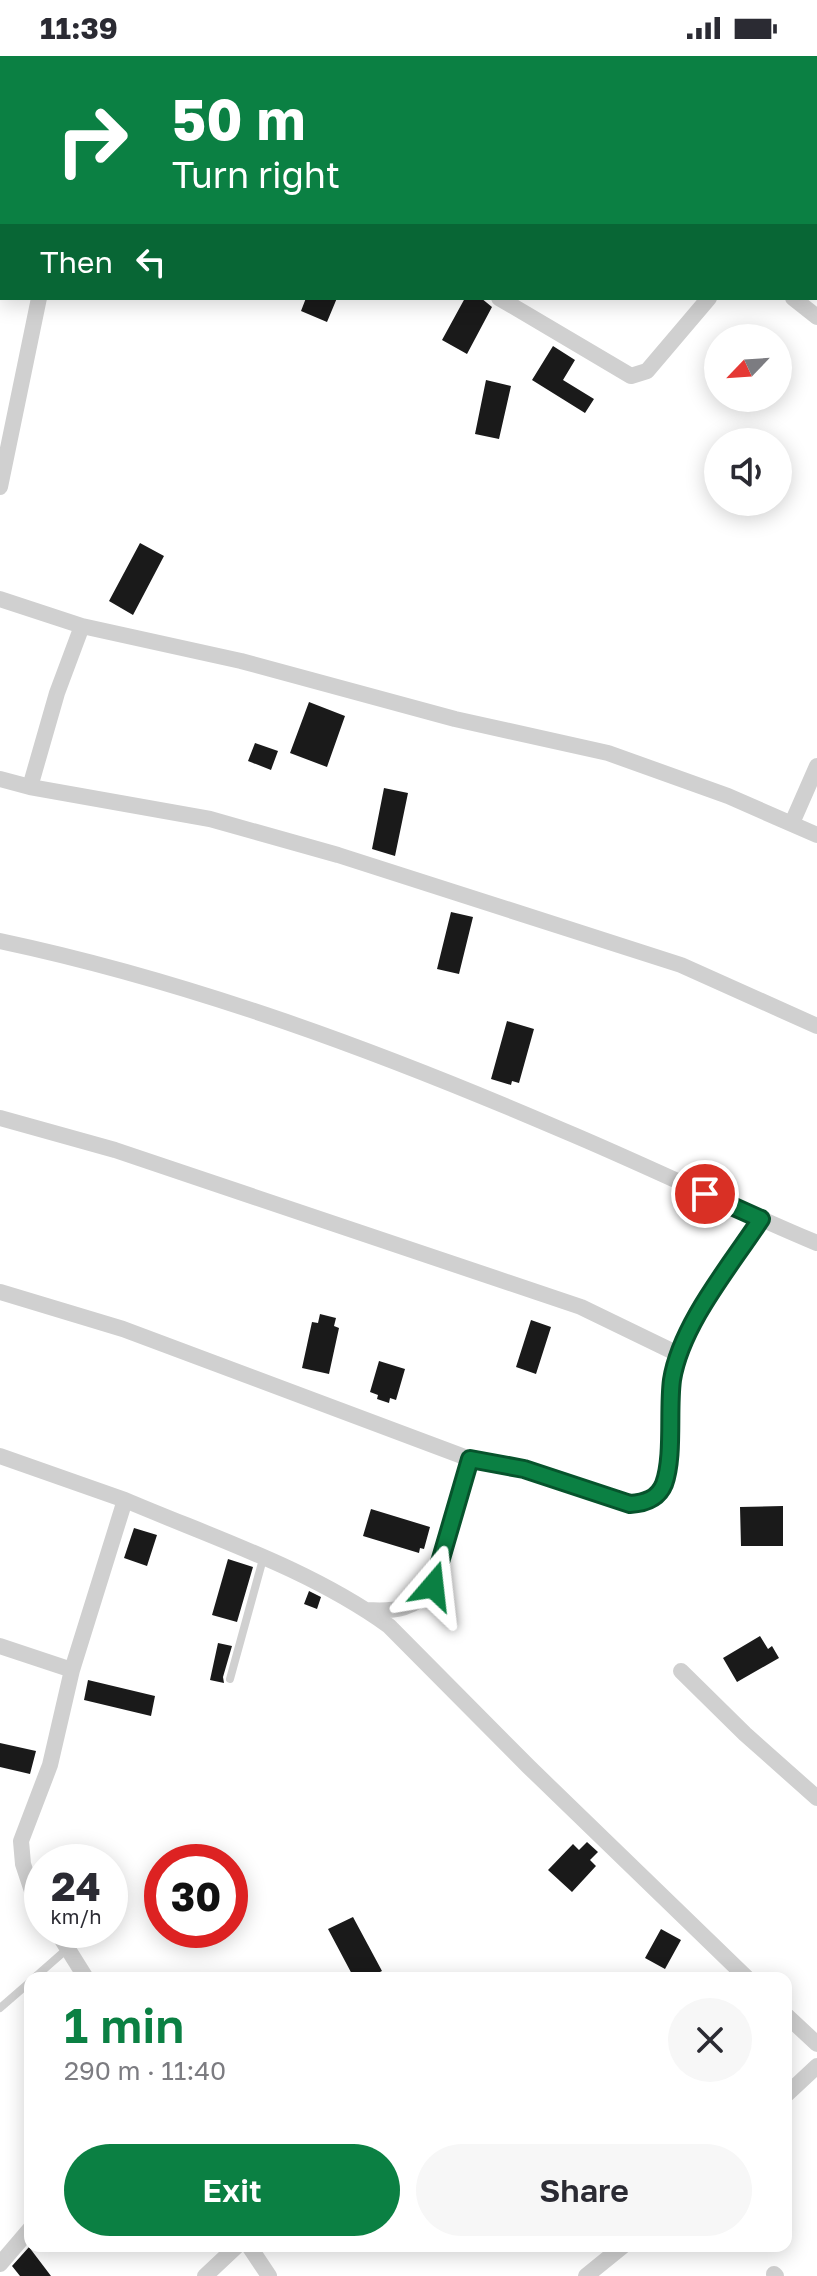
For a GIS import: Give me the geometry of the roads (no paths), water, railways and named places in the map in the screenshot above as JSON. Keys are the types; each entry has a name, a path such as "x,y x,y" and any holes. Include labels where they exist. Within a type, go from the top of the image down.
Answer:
{"street":[{"path":"0,487 39,300"},
{"path":"502,300 631,376 647,371 707,300"},
{"path":"796,300 817,317"},
{"path":"0,599 82,626 241,661 455,719 608,753 728,796 817,835"},
{"path":"30,787 57,693 82,626"},
{"path":"792,823 817,766"},
{"path":"0,779 210,819 338,855 681,965 817,1026"},
{"path":"0,941 156,982 325,1035 563,1130 817,1243"},
{"path":"0,1118 115,1150 581,1307 678,1354"},
{"path":"0,1292 123,1329 470,1459 524,1469 615,1500 643,1503 655,1497 664,1484 672,1380 678,1354 710,1296 761,1219"},
{"path":"0,1456 125,1500 312,1580 366,1609 389,1626 551,1789 741,1972"},
{"path":"366,1609 391,1611 408,1607 423,1600 433,1586 470,1459"},
{"path":"24,1867 21,1841 50,1765 72,1670 125,1500"},
{"path":"0,1646 72,1670"},
{"path":"681,1671 817,1798"},
{"path":"68,1949 82,1972"},
{"path":"792,2021 817,2044"},
{"path":"792,2089 817,2066"},
{"path":"0,2264 24,2236"},
{"path":"205,2276 231,2252"},
{"path":"253,2252 269,2276"},
{"path":"586,2276 616,2252"}],"lane":[{"path":"230,1679 263,1559"},
{"path":"41,1972 68,1949"},
{"path":"0,2008 24,1987"}]}
